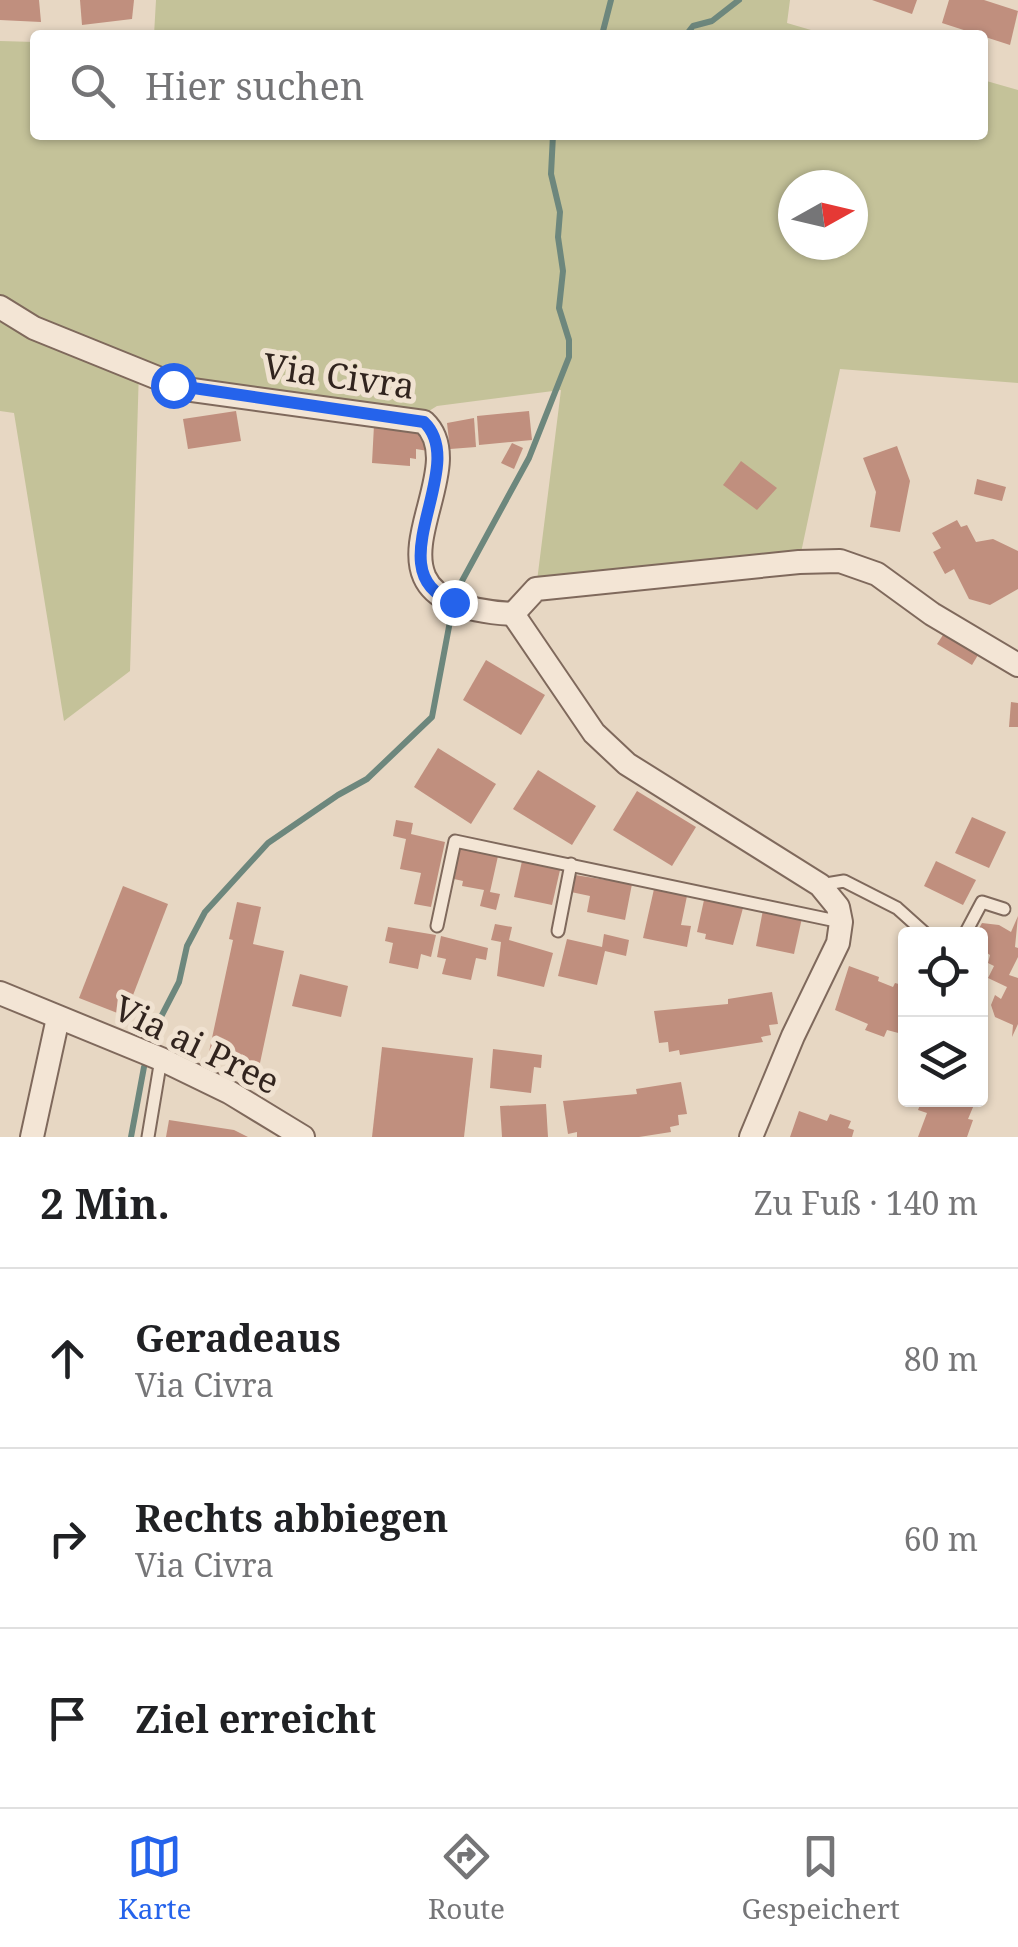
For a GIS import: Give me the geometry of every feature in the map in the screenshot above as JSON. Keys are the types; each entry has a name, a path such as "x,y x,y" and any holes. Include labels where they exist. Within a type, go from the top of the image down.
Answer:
{"street":[{"name":"Via Civra","path":"0,307 60,340 186,389 424,422 430,428 436,456 420,554 425,578 438,596 482,613 512,614"},
{"path":"751,1137 838,942 842,922 838,907 820,885 626,764 594,733 512,614 536,588 840,561 877,574 932,614 1017,665"},
{"name":"Via ai Pree","path":"0,993 161,1059 229,1092 303,1137"},
{"name":"Via ai Pree","path":"32,1137 58,1018"}],"lane":[{"path":"437,926 455,841 842,922"},
{"path":"558,932 571,864"},
{"path":"820,885 844,880 898,908 918,927"},
{"path":"969,927 982,902 1004,909"},
{"path":"148,1137 161,1059"}],"shaded area":[{"path":"156,0 790,0 787,23 811,30 154,30"},
{"path":"0,41 30,42 30,140 988,140 988,81 1018,90 1018,383 840,369 799,562 536,589 561,390 437,406 416,419 185,389 139,369 130,671 64,721 14,413 0,411"}],"building":[{"path":"0,0 39,0 41,22 0,20"},
{"path":"80,0 134,0 132,19 82,25"},
{"path":"872,0 917,0 912,14"},
{"path":"949,0 984,0 1018,11 1010,45 988,38 988,30 964,30 942,23"},
{"path":"236,411 241,441 188,449 183,419"},
{"path":"529,411 532,440 479,445 477,416"},
{"path":"474,418 476,447 450,449 447,423"},
{"path":"374,425 421,429 428,451 416,449 416,459 410,458 410,466 372,463"},
{"path":"512,443 523,448 514,469 501,463"},
{"path":"897,446 910,481 900,532 870,527 876,492 863,458"},
{"path":"741,461 777,488 757,510 723,485"},
{"path":"977,479 1006,487 1002,501 974,494"},
{"path":"957,520 961,527 967,525 976,542 993,539 1018,551 1018,589 990,605 969,599 954,569 945,574 933,552 941,548 932,533"},
{"path":"947,629 981,650 972,665 937,644"},
{"path":"486,660 545,695 521,735 463,700"},
{"path":"1011,702 1018,703 1018,727 1009,727"},
{"path":"438,748 496,784 471,824 414,787"},
{"path":"538,770 596,806 572,845 513,809"},
{"path":"637,791 696,827 672,866 613,830"},
{"path":"972,817 1006,832 989,868 955,853"},
{"path":"396,820 413,823 411,834 445,842 431,907 414,904 421,873 400,869 406,839 393,836"},
{"path":"460,848 498,856 490,892 500,894 496,910 480,906 484,890 462,886 463,881 454,879"},
{"path":"522,861 560,870 552,905 514,897"},
{"path":"936,861 976,880 963,905 924,886"},
{"path":"575,875 632,884 625,920 587,912 590,896 571,892"},
{"path":"123,886 168,904 125,1016 79,998"},
{"path":"654,889 687,896 681,925 691,926 687,947 643,938"},
{"path":"704,900 743,908 733,945 705,939 706,934 697,932"},
{"path":"237,902 261,907 253,944 284,951 260,1063 209,1052 233,940 229,939"},
{"path":"763,910 802,918 794,954 756,946"},
{"path":"1018,916 1018,957 1009,975 1018,978 1018,1024 1012,1037 1013,1025 995,1017 991,1005 995,995 1001,999 1007,987 988,978 994,966 988,963 988,927 980,927 982,923 999,925 1011,932"},
{"path":"495,924 512,927 509,940 553,953 544,987 497,976 501,942 491,940"},
{"path":"388,927 436,935 431,957 421,954 418,969 389,963 393,943 385,941"},
{"path":"604,934 629,940 626,956 605,951 597,985 558,976 567,939 602,947"},
{"path":"441,936 488,948 486,960 476,958 471,980 442,974 446,959 437,957"},
{"path":"849,966 893,987 898,984 898,1033 887,1030 884,1037 865,1030 868,1024 835,1010"},
{"path":"300,974 348,986 341,1017 292,1006"},
{"path":"772,992 778,1024 769,1025 771,1035 761,1037 763,1042 680,1055 679,1050 669,1052 668,1042 659,1043 654,1011 728,1004 728,999"},
{"path":"382,1047 473,1058 464,1137 372,1137"},
{"path":"493,1049 542,1055 541,1068 534,1067 531,1093 490,1088"},
{"path":"681,1082 687,1114 678,1115 679,1125 670,1127 671,1132 639,1137 568,1134 563,1101 637,1094 636,1089"},
{"path":"546,1104 548,1137 502,1137 500,1106"},
{"path":"973,1107 967,1137 918,1137 927,1113 918,1110"},
{"path":"799,1111 827,1121 830,1114 851,1121 848,1128 854,1130 852,1137 790,1137"},
{"path":"169,1120 234,1130 248,1137 166,1137"}],"waterway":[{"path":"603,30 611,0"},
{"path":"690,30 712,21 739,0"},
{"path":"456,592 529,458 569,357 569,340 559,308 563,271 558,237 560,212 551,174 553,140"},
{"path":"148,1042 179,982 187,946 205,912 268,843 367,779 432,717 451,616"},
{"path":"131,1137 144,1067"}],"route":[{"path":"173,385 424,422 435,441 436,470 420,554 425,578 438,596 454,602"}]}
